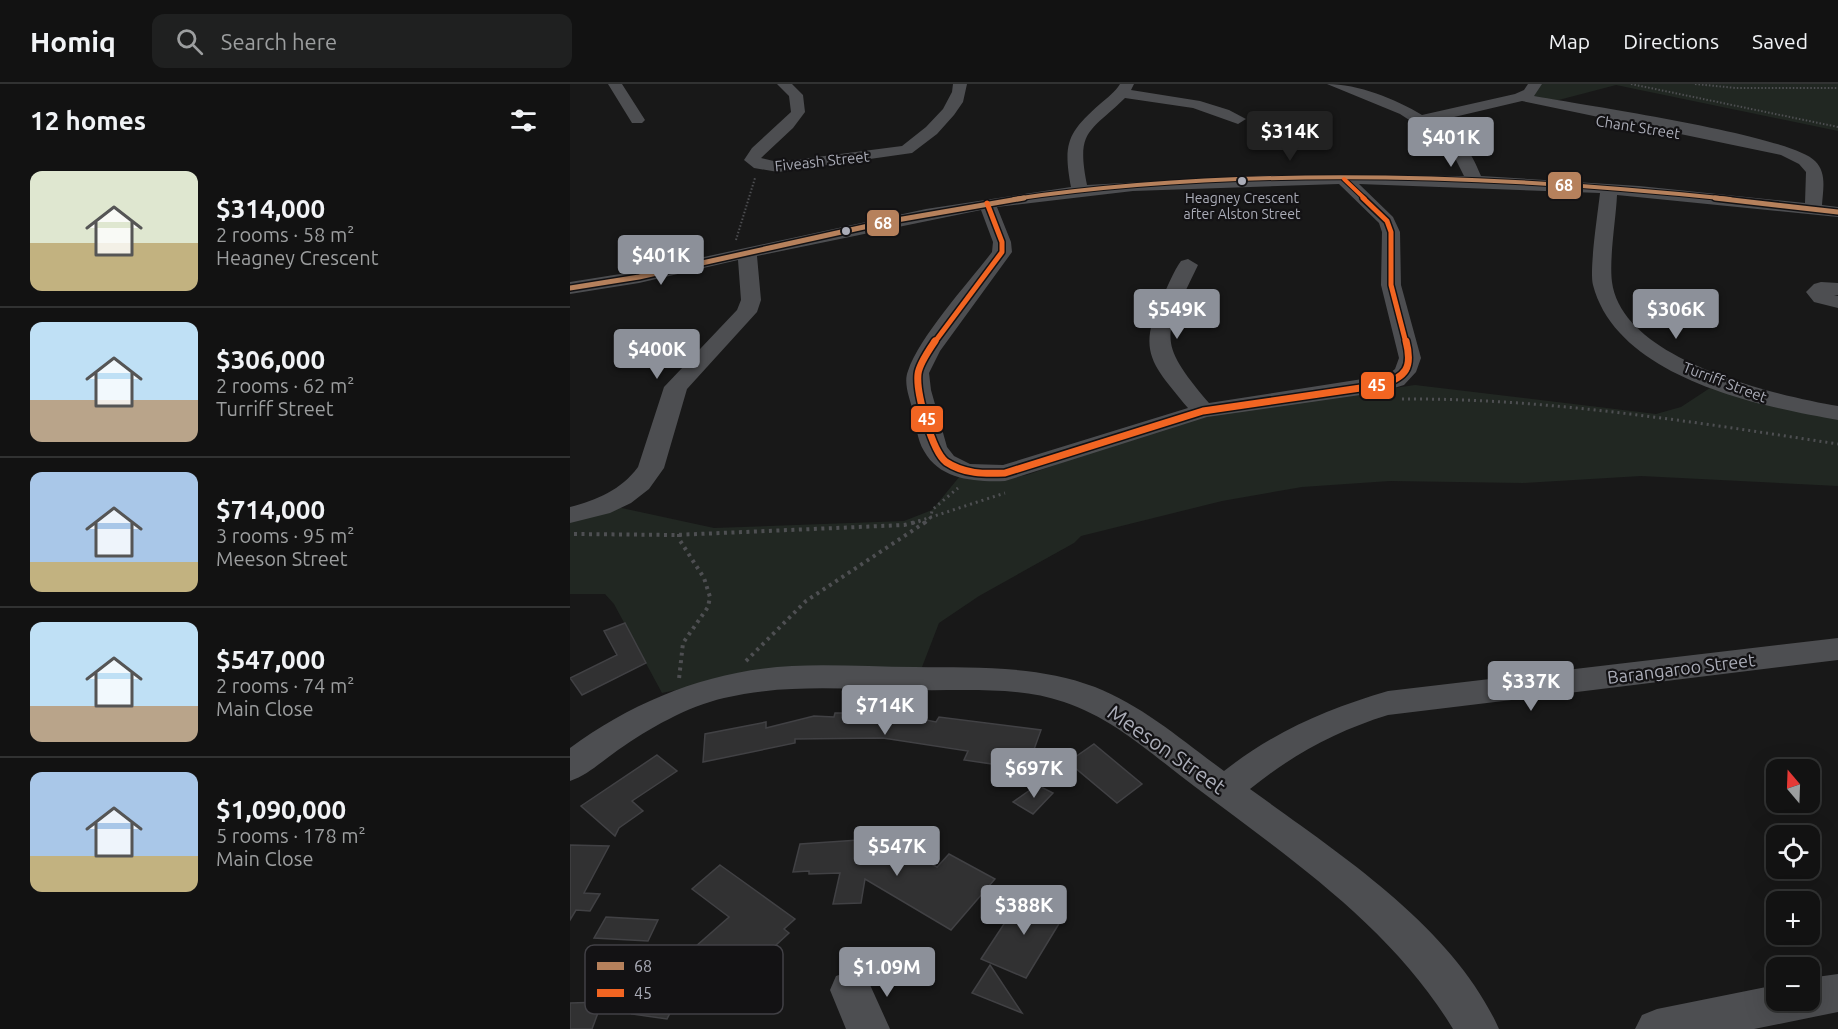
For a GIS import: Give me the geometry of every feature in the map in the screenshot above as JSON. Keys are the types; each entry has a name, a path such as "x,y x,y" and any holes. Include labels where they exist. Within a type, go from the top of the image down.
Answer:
{"street":[{"path":"615,84 637,120"},
{"name":"Fiveash Street","path":"784,84 796,95 798,112 784,131 752,156 752,160 764,166 778,167 906,150 916,144 955,106 961,93 960,84"},
{"path":"1334,84 1385,102 1422,120 1460,148 1474,181"},
{"path":"1422,120 1524,98 1535,84"},
{"path":"1080,191 1073,152 1075,137 1124,89 1186,100 1217,109 1238,119"},
{"name":"Chant Street","path":"1524,98 1611,126 1752,142 1786,151 1809,165 1814,171 1814,209"},
{"path":"1446,138 1452,161 1451,180"},
{"path":"987,203 1002,242 1002,252 929,350 918,373 919,390 935,448 945,461 982,474 1016,471 1203,411 1252,402 1381,385 1396,380 1408,368 1410,358 1391,285 1391,232 1382,216 1344,179"},
{"path":"577,285 987,203 1080,191 1199,182 1344,179 1474,181 1609,189 1838,212"},
{"name":"Turriff Street","path":"1609,189 1602,282 1604,298 1623,325 1641,341 1702,376 1760,396 1838,413"},
{"path":"570,514 600,507 622,496 640,483 651,468 676,387 747,312 751,300 740,251"},
{"path":"1188,265 1157,331 1156,346 1168,369 1203,411"},
{"path":"1838,289 1821,288 1816,292 1821,298 1838,302"},
{"name":"Barangaroo Street","path":"1225,790 1296,736 1340,716 1388,703 1838,649"},
{"name":"Meeson Street","path":"570,767 602,742 674,704 730,686 793,677 1015,680 1059,688 1101,703 1121,714 1368,897 1419,948 1466,1010 1477,1029"},
{"path":"851,990 868,1029"},
{"path":"1820,996 1838,993"},
{"path":"1657,1029 1766,1007"}],"path":[{"path":"1631,84 1838,127"},
{"path":"1695,84 1736,88 1838,88"},
{"path":"740,251 757,172 764,166"},
{"path":"1401,399 1458,398 1548,404 1838,444"},
{"path":"730,686 730,678 806,601 871,560 929,519 932,510 971,472"},
{"path":"570,534 679,534 879,527 929,519 1010,491"},
{"path":"674,704 683,643 708,607 710,597 704,578 679,539 679,534"}],"shaded area":[{"path":"1535,84 1838,84 1838,131 1616,85 1551,102 1520,97"},
{"path":"1415,385 1656,414 1681,407 1713,386 1838,417 1838,486 1641,476 1523,483 1390,481 1302,487 1222,501 1081,536 1074,543 979,596 939,623 922,667 775,669 662,693 614,604 605,594 570,594 570,520 617,507 714,528 904,521 932,510 960,476 1000,479 1027,475 1131,438 1220,413"}],"building":[{"path":"625,623 646,663 582,695 570,678 617,655 604,631"},
{"path":"835,713 891,713 936,722 939,717 1041,730 1027,769 964,760 968,751 883,738 795,739 795,743 703,762 705,734 766,722 766,728 814,716 834,717"},
{"path":"1094,744 1142,784 1117,803 1068,762"},
{"path":"657,755 677,771 632,801 643,811 619,828 615,836 581,806"},
{"path":"1037,785 1053,793 1033,814 1013,802"},
{"path":"873,839 871,846 916,844 915,856 937,867 949,854 995,879 951,930 865,879 861,903 833,904 840,873 793,872 800,844"},
{"path":"570,845 609,846 584,893 600,894 590,911 576,910 570,920"},
{"path":"720,865 795,919 784,929 789,933 776,945 697,945 729,917 692,889"},
{"path":"1023,895 1066,912 1026,978 981,959"},
{"path":"606,917 658,920 648,941 594,938"},
{"path":"990,965 1022,1013 972,993"},
{"path":"570,1003 585,1003 585,1014 598,1014 592,1029 570,1029"},
{"path":"632,1014 670,1014 667,1019"}],"transit line":[{"name":"68","path":"570,288 639,277 960,208 1064,193 1168,184 1306,179 1506,182 1706,197 1838,212"},
{"name":"45","path":"987,203 1002,242 1002,252 929,350 918,373 919,390 935,449 945,461 962,470 982,474 1005,473 1203,411 1252,402 1381,385 1396,380 1405,372 1410,358 1391,285 1391,232 1387,221 1344,179"}],"place":[{"name":"Heagney Crescent after Alston Street","path":"1242,181"}]}
